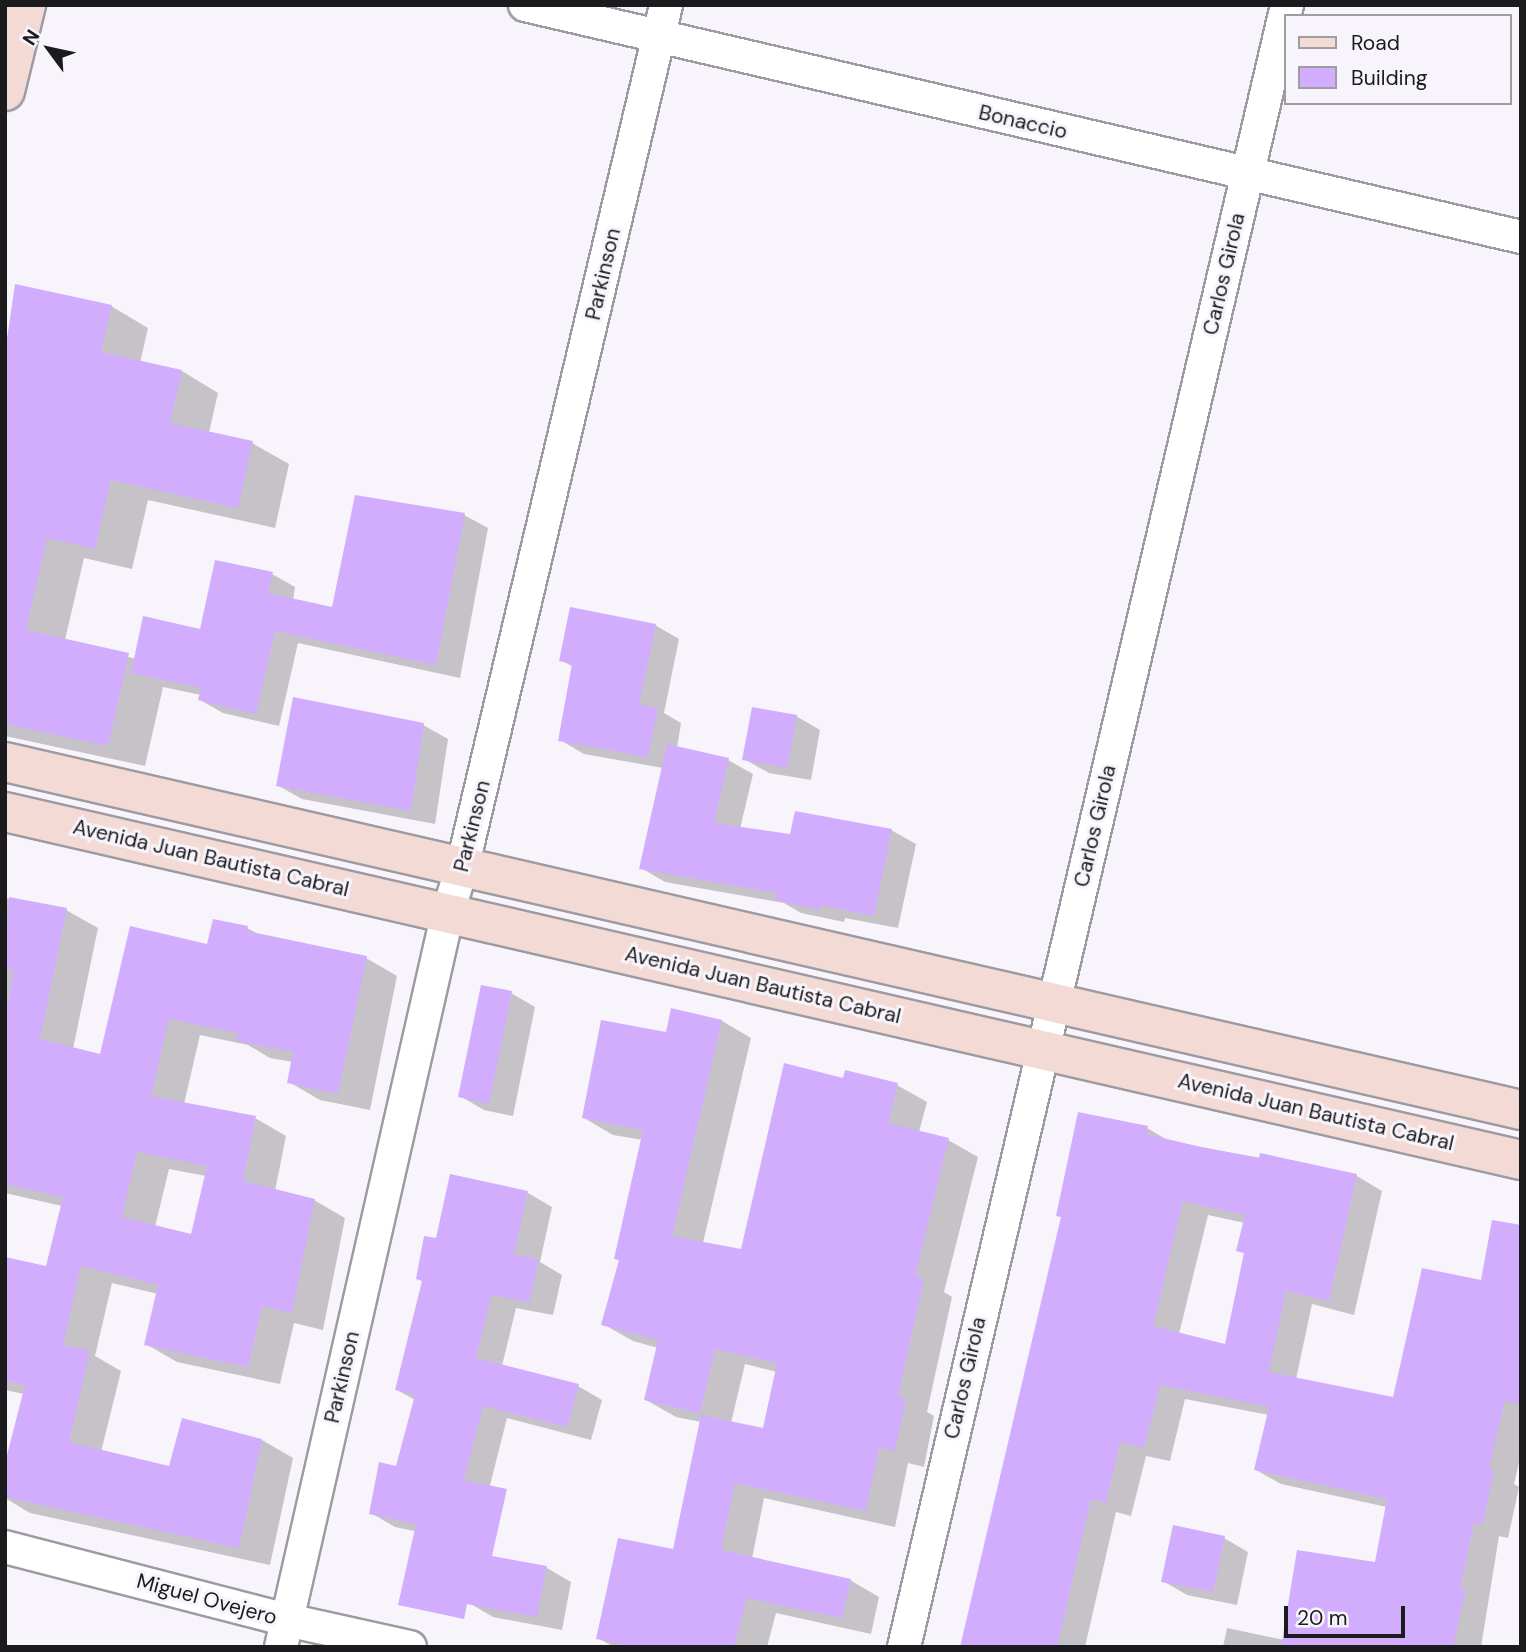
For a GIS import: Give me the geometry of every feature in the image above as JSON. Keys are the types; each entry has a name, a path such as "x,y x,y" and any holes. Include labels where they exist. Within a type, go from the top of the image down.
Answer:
{"main road":[{"path":"5,91 26,5"},
{"path":"5,762 464,864 1521,1110"},
{"name":"Avenida Juan Bautista Cabral","path":"5,812 1521,1160"}],"street":[{"name":"Bonaccio","path":"526,5 1521,237"},
{"name":"Parkinson","path":"284,1633 448,912 464,864 666,5"},
{"name":"Carlos Girola","path":"904,1647 1040,1049 1055,1000 1284,18"},
{"name":"Miguel Ovejero","path":"5,1546 284,1633 410,1647"}],"building":[{"path":"15,284 112,305 101,352 182,370 170,423 253,441 238,508 111,480 95,549 47,538 26,630 129,653 108,746 5,724 5,353"},
{"path":"355,495 465,513 436,665 275,631 256,714 198,700 201,688 131,673 143,616 200,629 215,560 273,572 268,593 332,607"},
{"path":"570,607 656,624 639,704 658,708 648,757 558,741 572,664 559,661"},
{"path":"293,697 424,723 411,811 276,786"},
{"path":"752,707 797,715 787,768 742,760"},
{"path":"667,744 729,758 714,823 790,834 795,811 892,829 874,916 821,905 820,910 775,900 777,893 639,869"},
{"path":"9,897 67,908 40,1039 100,1054 130,926 207,944 213,919 248,926 247,931 367,956 338,1094 287,1083 293,1052 236,1041 238,1033 169,1019 151,1096 256,1116 243,1181 315,1199 292,1313 262,1306 248,1367 144,1345 158,1285 81,1266 63,1345 90,1351 69,1442 169,1466 182,1418 262,1439 239,1548 5,1497 5,1463 25,1385 5,1381 5,1257 46,1266 63,1197 5,1184 5,1021 14,970 5,968","holes":["137,1152 207,1166 191,1234 122,1217"]},
{"path":"481,985 512,991 489,1104 458,1097"},
{"path":"671,1008 722,1020 672,1236 741,1249 784,1063 843,1078 845,1070 898,1083 888,1123 949,1138 915,1276 924,1278 898,1396 906,1398 895,1451 879,1448 866,1511 735,1483 721,1550 851,1579 842,1618 747,1598 734,1647 635,1647 596,1639 618,1538 673,1549 701,1415 763,1428 777,1363 715,1349 700,1413 644,1400 658,1340 601,1325 619,1260 614,1259 643,1130 582,1118 601,1020 666,1032"},
{"path":"1078,1112 1148,1126 1146,1134 1205,1148 1259,1158 1260,1153 1357,1174 1329,1301 1286,1291 1269,1372 1393,1397 1422,1268 1481,1280 1492,1220 1521,1225 1521,1404 1505,1401 1489,1469 1494,1471 1483,1524 1474,1523 1460,1588 1466,1589 1453,1647 1281,1647 1297,1550 1375,1562 1387,1499 1254,1470 1269,1407 1160,1385 1144,1448 1120,1442 1106,1503 1091,1499 1057,1647 960,1647 1061,1217 1056,1216","holes":["1183,1201 1245,1215 1236,1251 1244,1253 1225,1344 1153,1326"]},
{"path":"450,1174 528,1191 514,1254 539,1259 529,1302 492,1295 476,1358 579,1384 567,1427 483,1406 464,1480 507,1489 492,1556 547,1566 537,1617 467,1604 464,1619 398,1605 416,1524 369,1514 379,1462 396,1466 415,1395 395,1390 422,1281 416,1279 424,1236 436,1238"},
{"path":"1173,1525 1225,1536 1213,1592 1161,1582"}]}
